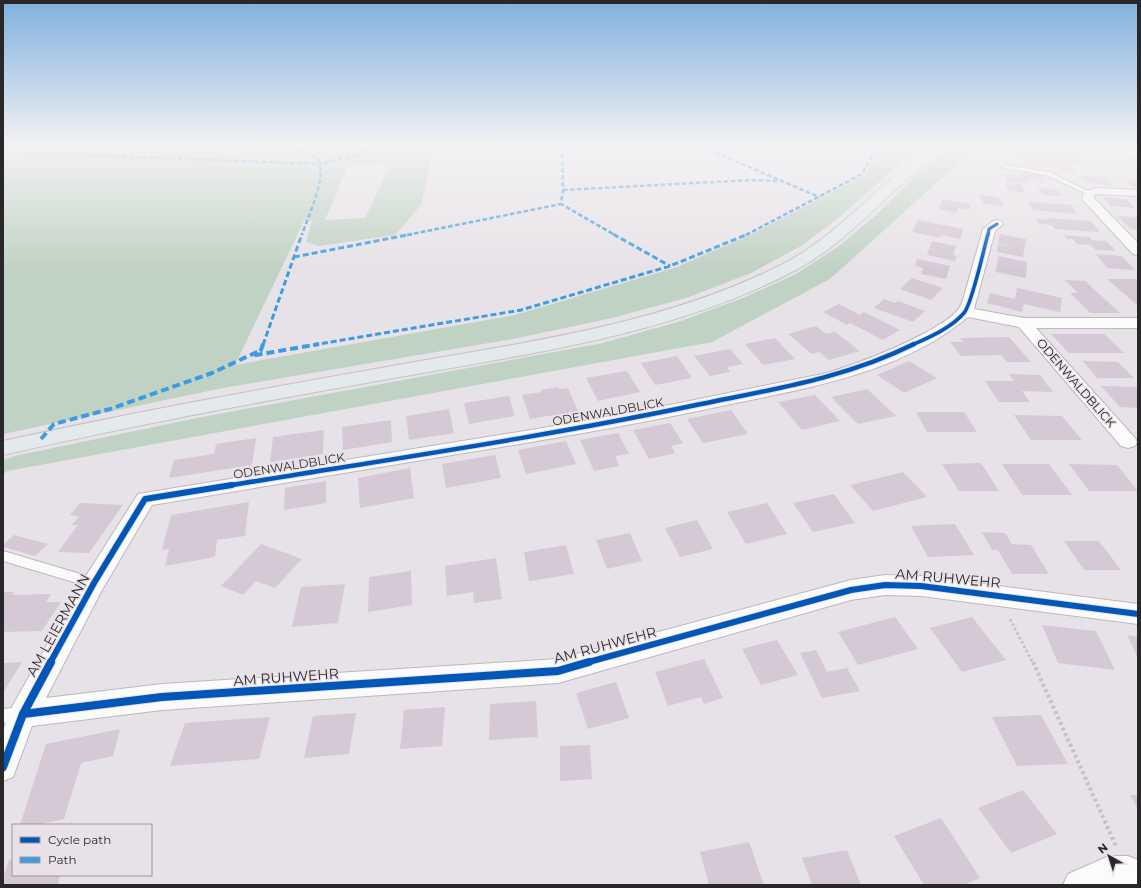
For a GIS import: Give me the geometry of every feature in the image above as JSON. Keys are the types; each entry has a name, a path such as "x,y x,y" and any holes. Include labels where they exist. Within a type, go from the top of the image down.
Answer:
{"main road":[{"path":"3,448 194,408 563,341 633,324 696,306 758,282 807,257 845,228 888,188"}],"street":[{"path":"1138,193 1098,191 1089,194 1088,199 1138,251"},
{"path":"965,312 970,300 989,229 997,224"},
{"name":"ODENWALDBLICK","path":"145,499 555,432 660,413 831,377 860,368 893,355 948,326 965,312 1024,323 1138,323"},
{"name":"ODENWALDBLICK","path":"1024,323 1128,442"},
{"name":"AM LEIERMANN","path":"3,767 13,715 145,499"},
{"name":"AM RUHWEHR","path":"13,715 162,697 558,671 851,590 885,585 921,586 1138,614"},
{"path":"1080,885 1109,872 1133,876"}],"lane":[{"path":"1078,188 1089,194"},
{"path":"3,556 94,583"}],"path":[{"path":"997,595 1038,673 1133,876"}],"green space":[{"path":"3,188 338,188 325,220 365,218 379,188 425,188 421,205 395,235 319,246 306,242 312,221 304,221 235,365 515,315 674,268 752,234 839,188 872,188 837,219 801,246 751,273 689,297 612,318 513,339 223,388 3,434"},
{"path":"903,188 930,188 830,279 712,342 7,471 3,475 3,460 15,456 197,418 603,343 678,322 743,298 796,274 839,246 876,215"}],"building":[{"path":"1008,188 1024,188 1026,193 1009,191"},
{"path":"1037,188 1056,189 1063,196 1043,195"},
{"path":"979,195 998,197 1004,206 984,204"},
{"path":"1103,197 1126,199 1135,208 1112,206"},
{"path":"942,199 970,204 969,210 958,208 957,213 939,209"},
{"path":"1028,202 1072,205 1077,214 1033,210"},
{"path":"1117,216 1138,217 1138,230 1130,229"},
{"path":"1047,218 1091,221 1100,232 1055,229 1052,225 1040,224 1036,219 1048,220"},
{"path":"918,220 963,229 960,239 941,235 940,238 912,232"},
{"path":"1000,234 1026,239 1023,257 997,252 998,244 1017,247 998,243"},
{"path":"1064,235 1089,237 1092,240 1106,241 1116,251 1096,250 1091,245 1077,244 1073,239 1067,239"},
{"path":"932,241 956,246 953,255 957,256 955,261 927,255"},
{"path":"1096,254 1122,256 1135,270 1107,268"},
{"path":"998,256 1027,262 1026,278 996,272"},
{"path":"917,259 950,266 946,279 921,274 923,268 915,266"},
{"path":"912,278 943,288 931,300 900,289"},
{"path":"1107,279 1138,279 1138,306"},
{"path":"1065,280 1085,281 1120,313 1090,313 1070,293 1078,293"},
{"path":"1017,288 1062,298 1060,312 1024,304 1022,312 987,303 990,293 1015,299"},
{"path":"884,299 895,303 898,301 925,311 913,322 874,308"},
{"path":"839,304 860,315 864,312 900,330 883,340 850,323 847,325 823,312"},
{"path":"816,326 826,334 835,332 860,351 829,360 819,352 812,354 788,334"},
{"path":"1051,334 1104,334 1124,353 1069,353"},
{"path":"1009,337 1031,362 1007,362 1001,355 961,356 950,342 963,342 960,338"},
{"path":"775,338 795,359 763,365 745,344"},
{"path":"730,349 743,364 727,367 730,372 710,376 694,356"},
{"path":"677,356 692,378 655,385 641,363"},
{"path":"909,361 937,378 904,393 877,375"},
{"path":"1083,361 1118,362 1134,378 1097,378"},
{"path":"627,371 640,392 598,401 586,378"},
{"path":"1009,374 1040,375 1053,392 1022,391 1030,402 999,402 985,381 1014,381"},
{"path":"1101,386 1138,387 1138,408 1120,407"},
{"path":"558,387 559,389 568,388 578,411 530,419 522,395 542,392 541,390"},
{"path":"867,389 896,416 858,424 831,397"},
{"path":"815,395 840,421 802,430 778,402"},
{"path":"509,396 515,416 469,424 464,403"},
{"path":"449,409 454,433 409,440 406,416"},
{"path":"731,410 748,434 703,443 687,419"},
{"path":"916,412 964,412 977,432 927,432"},
{"path":"1014,415 1062,416 1082,440 1031,440"},
{"path":"391,420 392,442 343,450 342,427"},
{"path":"670,423 683,443 671,446 675,453 649,459 633,430"},
{"path":"324,430 323,454 270,462 273,437"},
{"path":"618,433 629,454 615,456 619,466 594,471 580,440"},
{"path":"256,438 252,465 169,478 174,460 214,454 216,444"},
{"path":"566,441 576,464 526,474 518,450"},
{"path":"495,455 501,478 446,488 442,464"},
{"path":"981,463 999,491 959,491 942,464"},
{"path":"1002,464 1049,464 1072,495 1022,495"},
{"path":"1069,464 1117,465 1138,491 1089,491"},
{"path":"410,468 414,498 360,508 358,478"},
{"path":"903,472 927,497 873,511 850,485"},
{"path":"326,481 326,503 284,510 285,488"},
{"path":"834,494 855,523 813,532 793,503"},
{"path":"249,502 245,536 217,540 215,557 165,566 169,549 162,550 171,515"},
{"path":"80,503 123,505 89,553 58,552 78,525 72,525 79,516 70,515"},
{"path":"767,503 787,534 746,544 727,512"},
{"path":"697,520 713,549 680,557 665,528"},
{"path":"955,524 974,555 928,557 911,526"},
{"path":"982,532 1005,533 1012,544 1031,545 1049,574 1012,574 998,550 992,550"},
{"path":"630,533 642,561 607,569 596,540"},
{"path":"14,535 48,544 35,556 3,547 3,545"},
{"path":"1064,541 1099,541 1121,570 1084,570"},
{"path":"261,544 302,559 275,588 256,581 243,595 221,586"},
{"path":"566,545 574,574 529,581 524,552"},
{"path":"496,558 502,599 474,603 473,592 447,596 445,566"},
{"path":"411,571 412,605 368,612 369,577"},
{"path":"345,584 338,623 292,627 301,587"},
{"path":"3,592 14,592 12,595 51,594 46,602 61,602 42,631 3,632"},
{"path":"895,617 918,649 858,665 838,632"},
{"path":"972,617 1006,660 962,672 930,628"},
{"path":"1042,625 1096,631 1115,670 1058,663"},
{"path":"1127,635 1138,637 1138,658"},
{"path":"777,640 798,675 761,685 742,649"},
{"path":"816,650 827,672 847,668 860,691 822,698 800,653"},
{"path":"704,659 723,698 704,704 701,697 668,706 655,672"},
{"path":"22,662 3,693 3,663"},
{"path":"616,682 629,718 588,729 576,693"},
{"path":"536,701 538,737 489,740 490,704"},
{"path":"445,707 442,746 400,749 404,710"},
{"path":"356,713 349,754 304,758 313,716"},
{"path":"1041,715 1068,764 1017,766 992,717"},
{"path":"270,717 259,759 170,766 185,723"},
{"path":"120,729 113,756 81,763 64,819 42,824 20,824 46,744"},
{"path":"590,745 592,779 560,781 560,746"},
{"path":"1023,790 1057,834 1011,853 978,808"},
{"path":"1130,795 1138,795 1138,809"},
{"path":"941,818 980,878 963,885 924,885 894,836"},
{"path":"749,842 764,885 709,885 700,852"},
{"path":"847,850 861,885 812,885 802,858"},
{"path":"12,859 12,876 60,876 58,885 3,885 3,878 9,860"}],"marked path":[{"path":"318,188 261,350 256,355 521,310 670,266 747,234 834,188"},
{"path":"563,188 561,204 670,266"},
{"path":"563,190 592,188"},
{"path":"799,188 819,197"},
{"path":"294,257 561,204"},
{"path":"41,439 54,424 110,409 212,373 259,351"}],"cycle path":[{"path":"3,767 23,714 94,583 145,499 555,432 660,413 831,377 860,368 893,355 925,339 948,326 965,312 970,300 989,229 997,224"},
{"path":"23,714 162,697 558,671 851,590 885,585 921,586 1138,614"}]}
